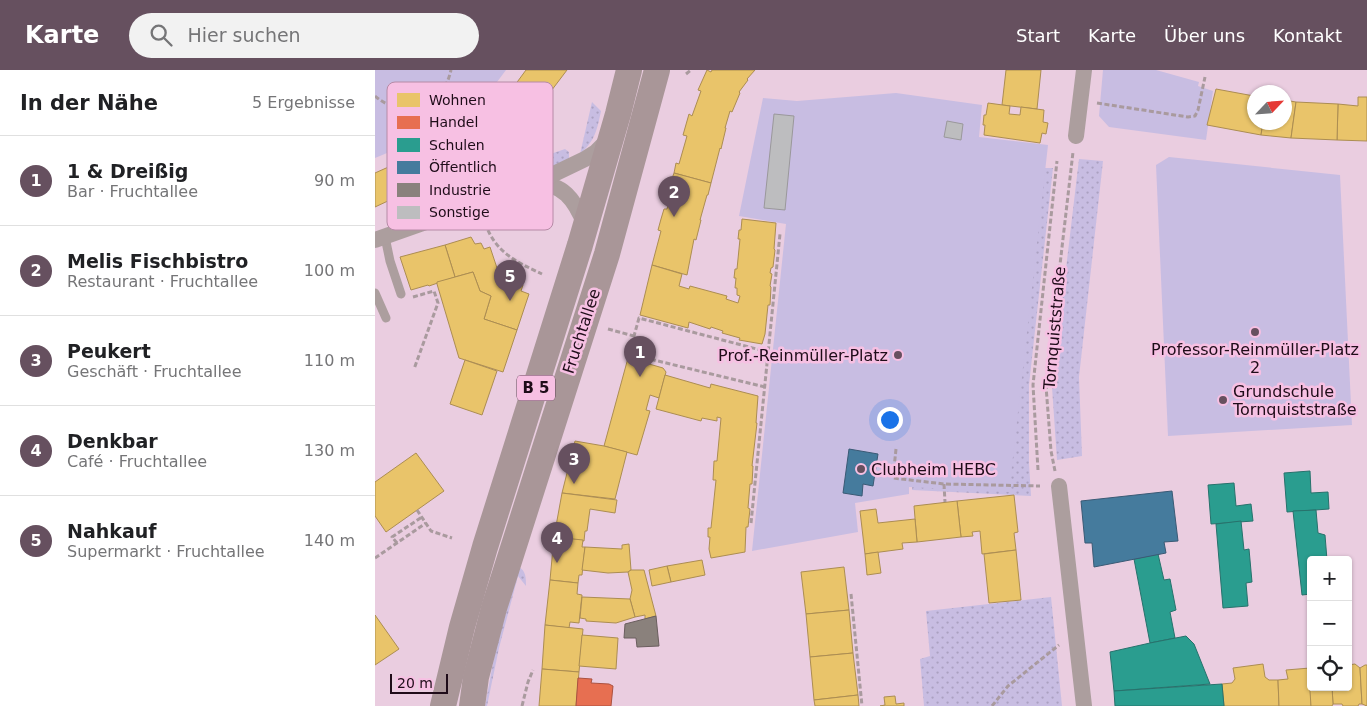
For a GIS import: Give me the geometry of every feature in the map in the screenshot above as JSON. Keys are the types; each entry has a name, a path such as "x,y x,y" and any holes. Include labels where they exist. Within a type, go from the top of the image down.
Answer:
{"main road":[{"name":"Fruchtallee","path":"443,706 462,627 485,547 613,133 629,70"},
{"name":"Fruchtallee","path":"472,706 476,677 493,608 607,254 657,70"}],"street":[{"path":"1076,136 1085,70"},
{"path":"553,174 596,152 613,133"},
{"path":"553,186 561,190 574,203 581,213 585,225"},
{"path":"380,239 405,230"},
{"path":"1059,486 1084,706"}],"lane":[{"path":"380,239 389,255 404,292"},
{"path":"375,293 386,318"}],"path":[{"path":"447,82 451,70"},
{"path":"686,74 691,70"},
{"path":"1097,103 1188,117 1195,116 1205,77"},
{"path":"375,96 387,105"},
{"name":"Tornquiststraße","path":"1059,486 1051,451 1046,386 1070,171 1076,136"},
{"path":"1038,470 1033,386 1057,161"},
{"path":"487,230 496,245 506,255 542,274"},
{"path":"751,523 780,234"},
{"path":"404,292 411,298 434,291 438,303 414,369"},
{"path":"765,387 629,354 639,318 768,352"},
{"path":"608,329 634,336"},
{"path":"896,448 893,478 944,484 1040,486"},
{"path":"944,484 945,502"},
{"path":"417,510 431,532 452,538"},
{"path":"397,543 392,537 422,517"},
{"path":"375,558 426,523"},
{"path":"851,594 862,706"},
{"path":"992,706 1008,686 1059,645"},
{"path":"522,706 533,670"}],"shaded area":[{"path":"375,70 506,70 497,82 387,82 387,153 375,158"},
{"path":"1103,70 1156,70 1199,82 1198,86 1213,91 1206,140 1109,127 1099,116"},
{"name":"Prof.-Reinmüller-Platz","path":"896,93 982,105 979,137 1048,145 1009,492 909,487 909,494 855,503 858,532 752,551 786,224 739,216 763,98 797,101"},
{"path":"592,102 601,111 600,118 592,140 580,154"},
{"path":"565,149 569,152 569,158 567,162 553,166 553,153"},
{"name":"Professor-Reinmüller-Platz 2","path":"1169,157 1340,175 1352,425 1168,436 1156,165"},
{"path":"1079,159 1103,161 1079,377 1082,456 1057,460 1052,387"},
{"path":"1033,168 1053,168 1029,385 1031,496 912,490 914,451"},
{"path":"519,567 526,578 526,586 518,576 499,648 487,706 485,706 496,647"},
{"path":"1051,597 1062,706 924,706 920,659 930,656 926,611"}],"building: Wohnen":[{"path":"526,70 567,70 553,88 553,82 517,82"},
{"path":"707,70 711,72 712,70 755,70 739,92 732,112 730,111 711,183 674,173 676,163 679,164 687,136 683,135 689,114 692,116 701,91 698,90"},
{"path":"1006,70 1041,70 1037,109 1002,105"},
{"path":"1216,89 1247,95 1247,130 1262,130 1261,135 1207,125"},
{"path":"1358,97 1367,97 1367,141 1337,140 1338,104 1358,106"},
{"path":"1292,101 1296,102 1291,138 1261,135 1262,130 1292,130"},
{"path":"1296,102 1338,104 1337,140 1291,138"},
{"path":"988,103 1010,106 1009,114 1020,115 1021,107 1044,110 1043,122 1048,123 1046,134 1042,133 1040,143 984,135 984,115 986,115"},
{"path":"387,168 387,201 375,207 375,173"},
{"path":"674,173 711,183 696,240 694,239 687,275 652,265 661,231 658,230 661,219 664,209 667,209 674,185 670,184"},
{"path":"742,219 776,223 773,267 770,273 772,274 770,305 768,305 762,344 739,340 740,338 722,333 723,331 711,327 710,329 689,322 688,328 640,315 652,265 682,274 679,286 689,289 690,286 727,296 726,299 738,303 740,296 737,295 737,288 735,288 736,278 734,278 735,269 737,269 740,239 738,239"},
{"path":"471,237 475,244 481,243 484,249 490,247 497,268 516,275 513,281 523,285 521,291 529,294 517,330 484,319 491,296 480,291 473,272 455,277 445,245"},
{"path":"445,245 455,277 411,290 400,257"},
{"path":"473,272 480,291 491,296 484,319 517,330 503,372 459,358 437,282"},
{"path":"628,358 663,368 666,372 659,398 650,395 646,410 650,411 637,455 604,446"},
{"path":"465,360 497,371 482,415 450,404"},
{"path":"665,375 710,388 711,384 758,396 745,552 711,558 708,528 711,528 716,480 713,480 714,461 717,461 721,418 717,417 717,421 702,418 701,421 656,409"},
{"path":"575,441 627,452 615,499 562,493"},
{"path":"416,453 444,491 386,532 375,516 375,482"},
{"path":"562,493 617,500 615,513 590,509 584,541 554,537"},
{"path":"1014,495 1018,532 1014,533 1016,550 982,554 980,531 972,532 973,536 961,537 957,501"},
{"path":"957,501 961,537 917,542 914,506"},
{"path":"876,509 878,523 915,519 917,542 902,543 903,549 865,554 860,511"},
{"path":"554,537 583,540 582,547 585,547 582,575 579,575 578,583 550,580"},
{"path":"629,544 631,570 628,572 608,573 582,570 585,547 622,549 622,545"},
{"path":"1016,550 1021,600 989,603 984,554"},
{"path":"878,552 881,573 867,575 865,554"},
{"path":"702,560 705,575 671,582 667,566"},
{"path":"667,566 671,582 652,586 649,570"},
{"path":"844,567 849,610 806,614 801,572"},
{"path":"631,570 644,570 656,616 645,619 645,615 635,617 630,599 632,590 628,572"},
{"path":"550,580 578,583 577,594 582,595 579,623 570,622 569,628 545,625"},
{"path":"582,597 630,599 635,617 616,623 586,621 586,619 580,618"},
{"path":"849,610 853,653 810,657 806,614"},
{"path":"375,615 399,649 375,665"},
{"path":"545,625 583,629 579,672 542,669"},
{"path":"582,635 618,638 616,669 579,666"},
{"path":"853,653 858,695 814,700 810,657"},
{"path":"1263,664 1265,677 1269,680 1278,680 1279,706 1224,706 1222,684 1232,683 1235,679 1233,668"},
{"path":"1352,664 1355,664 1360,668 1362,704 1358,706 1343,706 1342,704 1333,704 1332,691 1352,691"},
{"path":"1367,665 1367,706 1362,704 1360,668"},
{"path":"1307,668 1307,691 1311,691 1311,706 1279,706 1278,680 1288,679 1286,670"},
{"path":"542,669 579,672 576,706 539,706"},
{"path":"1310,691 1332,691 1332,706 1311,706"},
{"path":"858,695 859,706 815,706 814,700"},
{"path":"895,696 896,704 904,703 904,706 880,706 885,705 884,697"}],"building: Handel":[{"path":"578,678 592,679 591,683 613,686 611,706 576,706"}],"building: Schulen":[{"path":"1310,471 1311,493 1328,492 1329,509 1287,512 1284,473"},
{"path":"1234,483 1236,506 1251,504 1253,521 1211,524 1208,485"},
{"path":"1316,510 1318,533 1325,535 1327,556 1307,556 1307,594 1302,595 1293,511"},
{"path":"1241,521 1244,550 1249,549 1252,582 1246,583 1248,606 1223,608 1216,524"},
{"path":"1158,554 1164,580 1170,579 1176,610 1170,612 1175,638 1150,643 1134,559"},
{"path":"1186,636 1194,644 1210,684 1114,691 1110,652"},
{"path":"1222,684 1224,706 1115,706 1114,691"}],"building: Öffentlich":[{"name":"Clubheim HEBC","path":"849,449 878,454 873,486 863,484 862,496 843,493"},
{"path":"1172,491 1178,541 1164,542 1166,553 1094,567 1092,543 1085,543 1081,501"}],"building: Industrie":[{"path":"656,616 659,646 637,647 636,638 624,638 625,624"}],"building: Sonstige":[{"path":"774,114 794,116 785,210 764,208"},
{"path":"947,121 963,124 961,140 944,137"}],"place":[{"name":"Melis Fischbistro","path":"674,217"},
{"name":"Nahkauf","path":"510,301"},
{"name":"Professor-Reinmüller-Platz 2","path":"1255,332"},
{"name":"Prof.-Reinmüller-Platz","path":"898,355"},
{"name":"1 & Dreißig","path":"640,377"},
{"name":"Grundschule Tornquiststraße","path":"1223,400"},
{"name":"Clubheim HEBC","path":"861,469"},
{"name":"Peukert","path":"574,484"},
{"name":"Denkbar","path":"557,563"}]}
